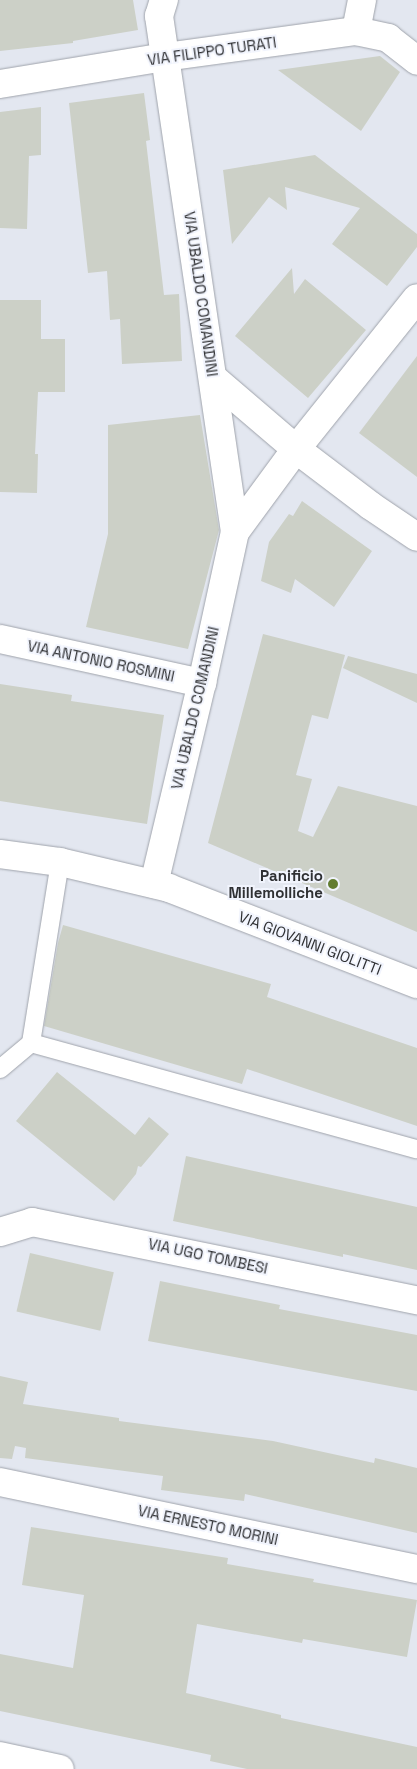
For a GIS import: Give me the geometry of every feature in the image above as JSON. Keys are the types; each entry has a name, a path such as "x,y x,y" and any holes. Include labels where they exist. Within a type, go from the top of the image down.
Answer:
{"street":[{"name":"VIA UBALDO COMANDINI","path":"154,884 202,683 235,532 228,498 213,378 159,16 164,0"},
{"path":"356,31 362,0"},
{"name":"VIA FILIPPO TURATI","path":"0,84 165,57 356,31 388,38 417,61"},
{"name":"VIA UBALDO COMANDINI","path":"235,532 296,449 417,298"},
{"path":"213,378 296,449 371,506 417,537"},
{"name":"VIA ANTONIO ROSMINI","path":"0,639 202,683"},
{"name":"VIA GIOVANNI GIOLITTI","path":"0,854 60,862 154,884 417,984"},
{"name":"VIA UGO TOMBESI","path":"0,1232 32,1222 417,1300"},
{"name":"VIA ERNESTO MORINI","path":"0,1482 417,1568"},
{"path":"0,1756 60,1769"}],"lane":[{"path":"0,1069 31,1043 60,862"},
{"path":"31,1043 417,1149"}],"building":[{"path":"0,0 133,0 138,30 73,41 73,43 0,51"},
{"path":"380,56 400,72 361,131 278,70"},
{"path":"144,93 150,140 146,141 164,295 179,294 182,361 122,364 120,319 110,320 107,271 88,273 69,103"},
{"path":"41,107 41,155 29,156 27,229 0,228 0,112"},
{"path":"315,155 417,234 417,247 387,286 332,244 360,208 285,187 287,210 269,197 232,244 223,170"},
{"path":"292,268 294,294 305,279 366,330 308,398 235,336"},
{"path":"0,300 41,300 41,339 65,339 65,392 38,392 35,454 38,454 37,493 0,492"},
{"path":"417,356 417,477 359,433"},
{"path":"200,415 219,530 188,649 86,627 108,534 108,425"},
{"path":"302,501 372,551 334,607 295,579 291,593 261,581 269,542 289,514 293,516"},
{"path":"263,634 345,655 328,719 312,715 296,775 312,779 298,831 313,837 338,786 417,806 417,932 208,843"},
{"path":"348,656 417,674 417,703 343,668"},
{"path":"0,684 72,695 71,701 164,715 147,824 0,801"},
{"path":"63,925 271,984 267,997 417,1048 417,1126 247,1069 242,1084 44,1026 58,943"},
{"path":"57,1072 135,1135 149,1117 169,1134 141,1167 138,1166 136,1174 114,1201 16,1121"},
{"path":"186,1156 417,1207 417,1270 343,1254 343,1257 173,1221"},
{"path":"30,1253 114,1272 100,1331 17,1311"},
{"path":"160,1281 280,1305 279,1309 417,1335 417,1391 148,1341"},
{"path":"0,1376 28,1382 23,1404 119,1418 119,1421 273,1441 374,1463 375,1458 417,1468 417,1533 245,1494 244,1501 161,1490 163,1476 25,1458 26,1448 15,1446 12,1459 0,1458"},
{"path":"31,1527 228,1558 227,1564 314,1579 313,1582 417,1600 407,1657 303,1639 302,1643 197,1624 186,1693 281,1715 281,1718 417,1747 417,1769 247,1769 210,1761 211,1755 0,1711 0,1654 73,1668 84,1595 22,1585"}],"place":[{"name":"Panificio Millemolliche","path":"333,884"}]}
